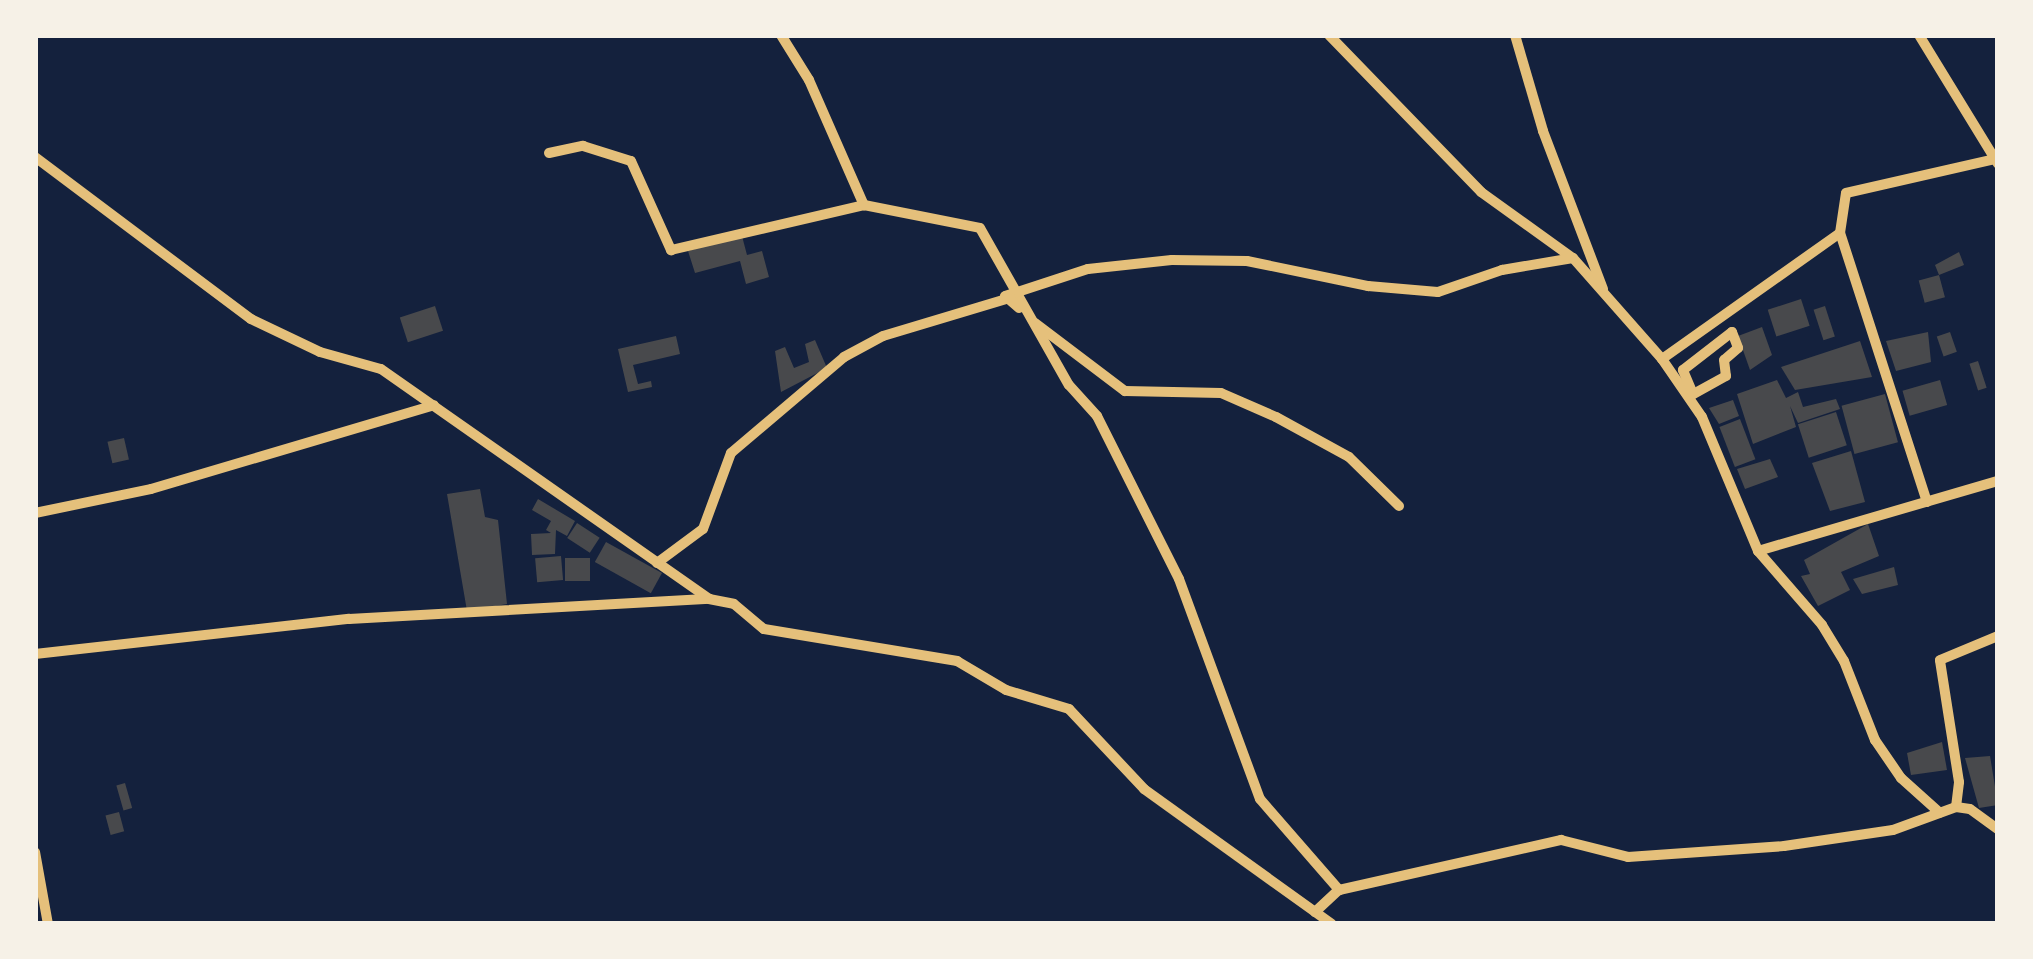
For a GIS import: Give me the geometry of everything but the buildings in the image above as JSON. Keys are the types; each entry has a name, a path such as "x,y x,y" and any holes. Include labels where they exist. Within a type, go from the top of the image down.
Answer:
{"street":[{"path":"782,35 809,80 864,205"},
{"path":"1329,35 1481,192 1573,258 1662,359 1702,418 1758,551 1837,649 1875,740 1901,778 1940,813"},
{"path":"1516,35 1543,131 1606,296"},
{"path":"1918,35 1995,162 1850,189 1840,233 1926,502"},
{"path":"549,153 582,146 631,161 670,250 864,205 980,228 1068,385 1097,416 1179,579 1260,799 1339,890"},
{"path":"35,158 251,319 320,352 381,369 709,599"},
{"path":"1662,359 1840,233"},
{"path":"1399,506 1349,457 1221,393 1125,391 1077,360 1005,296 1088,268 1172,260 1247,261 1438,292 1502,270 1573,258"},
{"path":"657,564 703,528 730,452 844,358 882,336 1015,296"},
{"path":"1732,332 1738,348 1724,360 1726,376 1693,394 1683,370 1732,332"},
{"path":"35,512 151,490 434,405"},
{"path":"1758,551 1998,480"},
{"path":"35,654 348,620 709,599 734,604 764,629 957,661 1006,690 1069,710 1144,789 1332,924"},
{"path":"1956,807 1959,782 1940,660 1998,636"},
{"path":"1316,912 1339,890 1561,840 1628,857 1784,846 1894,830 1956,807 1970,808 1998,830"},
{"path":"35,852 48,924"}]}
